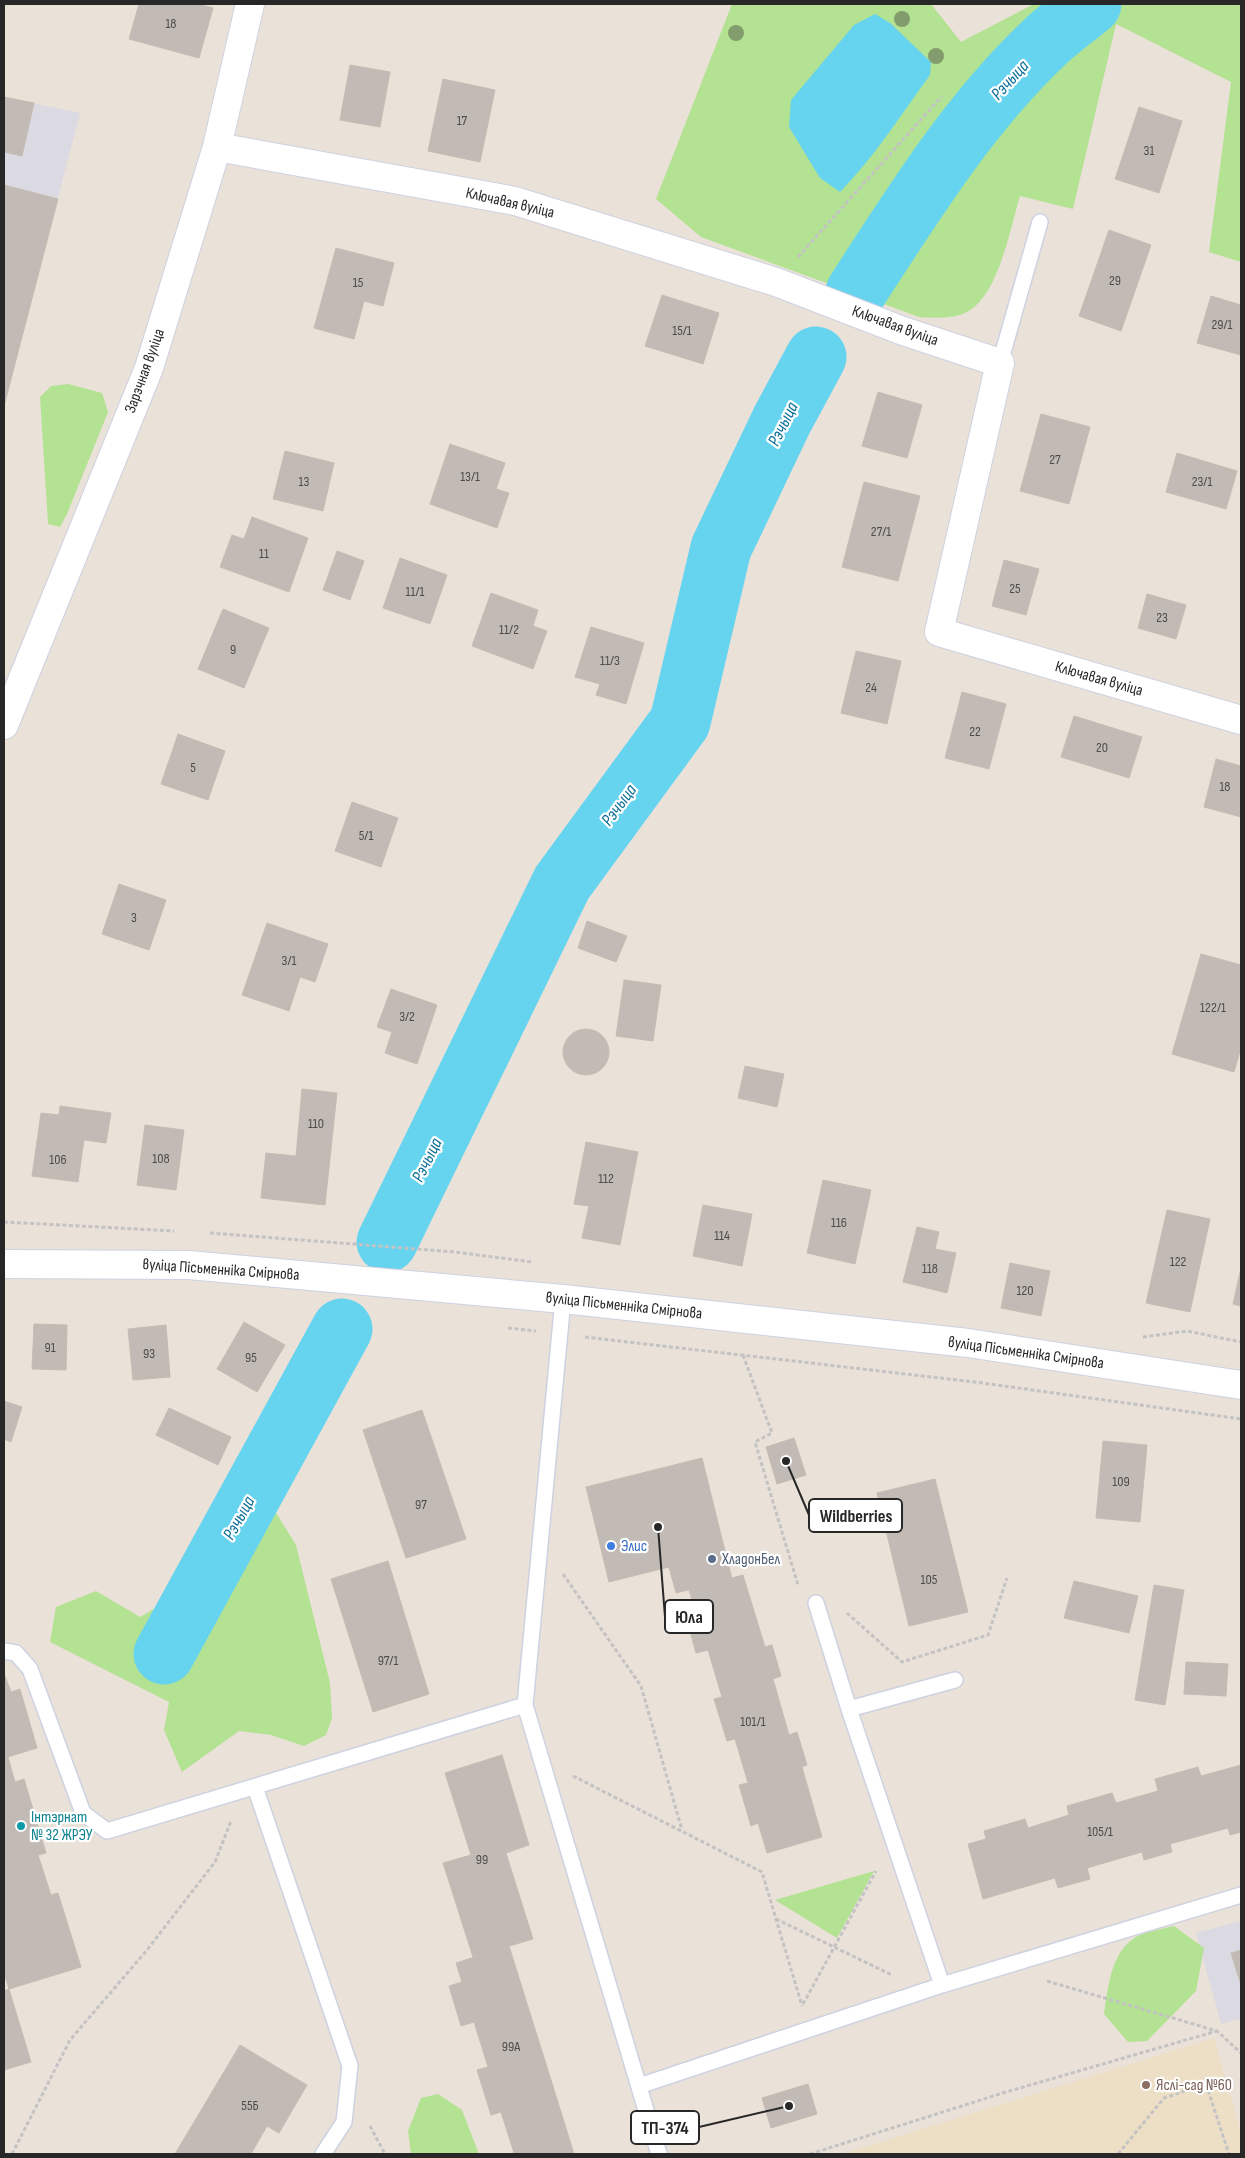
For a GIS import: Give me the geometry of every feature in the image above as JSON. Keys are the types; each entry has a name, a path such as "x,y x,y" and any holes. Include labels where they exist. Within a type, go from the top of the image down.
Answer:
{"street":[{"name":"Зарэчная вуліца","path":"4,725 149,368 217,147 250,4"},
{"name":"Ключавая вуліца","path":"217,147 515,201 776,282 903,331 1000,363 939,632 1191,707 1241,720"},
{"name":"вуліца Пісьменніка Смірнова","path":"4,1264 189,1265 563,1299 968,1343 1241,1385"}],"lane":[{"path":"1000,363 1040,222"},
{"path":"563,1299 525,1705 659,2154"},
{"path":"816,1603 849,1709 942,1985"},
{"path":"4,1651 16,1654 30,1669 83,1813 107,1831 525,1705"},
{"path":"849,1709 955,1680"},
{"path":"249,1789 350,2066 344,2122 323,2154"},
{"path":"639,2086 942,1985 1241,1895"}],"path":[{"path":"776,282 942,96"},
{"path":"501,1328 975,1382 1241,1420"},
{"path":"743,1355 772,1434 754,1442 802,1600 838,1604 902,1662 988,1635 1007,1578"},
{"path":"540,1542 641,1686 682,1831"},
{"path":"541,1759 762,1872 808,2029"},
{"path":"12,2154 70,2040 147,1950 215,1862 249,1789"},
{"path":"802,2007 893,1840"},
{"path":"776,1919 924,1991"},
{"path":"1001,1967 1217,2030 1241,2052"},
{"path":"810,2154 1006,2092 1217,2030"},
{"path":"1118,2154 1164,2098 1206,2084 1229,2154"}],"shaded area":[{"path":"4,97 80,113 4,406"},
{"path":"1241,1921 1241,2025 1239,2019 1221,2024 1196,1933"},
{"name":"Яслі-сад №60","path":"1214,2038 1241,2132 1241,2154 842,2154"}],"green space":[{"path":"732,4 931,4 961,42 1034,4 1241,4 1241,262 1209,252 1231,82 1116,24 1073,209 1020,196 1007,244 994,278 986,293 976,305 965,313 948,317 919,317 701,237 656,199"},
{"path":"68,384 102,393 108,412 60,527 48,524 40,397 51,386"},
{"path":"228,1503 270,1503 296,1545 330,1683 332,1718 326,1735 304,1746 271,1735 239,1731 182,1772 164,1730 169,1702 50,1642 56,1607 96,1591 140,1617 164,1603 207,1527"},
{"path":"874,1871 837,1938 775,1900"},
{"path":"1174,1926 1204,1948 1196,1991 1147,2041 1128,2042 1104,2014 1112,1971 1121,1952 1136,1937"},
{"path":"438,2094 462,2110 479,2154 411,2154 408,2131 421,2098"}],"water":[{"path":"875,14 890,23 931,62 930,75 876,150 840,192 820,178 789,127 791,100 854,25"}],"building":[{"path":"139,4 198,4 213,8 199,58 129,39"},
{"path":"350,65 390,72 380,127 340,120"},
{"path":"443,79 495,90 480,162 428,151"},
{"path":"4,97 34,103 22,156 4,152"},
{"path":"1139,107 1182,121 1159,193 1115,179"},
{"path":"4,185 58,199 4,406"},
{"path":"1109,230 1151,245 1121,331 1079,316"},
{"path":"336,248 394,263 383,306 364,301 354,339 314,328"},
{"path":"662,295 719,313 703,364 645,346"},
{"path":"1211,296 1241,305 1241,355 1197,343"},
{"path":"878,392 922,405 907,458 862,446"},
{"path":"1041,414 1090,427 1069,504 1020,491"},
{"path":"450,444 505,463 496,489 509,493 497,528 430,504"},
{"path":"285,451 334,463 323,511 273,499"},
{"path":"1177,453 1237,471 1226,509 1166,492"},
{"path":"864,482 920,496 898,581 842,567"},
{"path":"252,517 308,538 289,592 220,567 232,535 244,539"},
{"path":"337,551 364,561 350,600 323,590"},
{"path":"400,558 447,575 430,624 383,608"},
{"path":"1004,560 1039,569 1026,615 992,606"},
{"path":"491,593 538,610 533,626 547,631 533,669 472,646"},
{"path":"1147,594 1186,605 1176,639 1138,628"},
{"path":"223,609 269,628 244,688 198,669"},
{"path":"591,627 644,643 626,704 596,695 600,684 575,677"},
{"path":"856,651 901,661 887,724 841,713"},
{"path":"962,692 1006,704 989,769 945,758"},
{"path":"1074,716 1142,737 1129,778 1061,757"},
{"path":"178,734 225,751 208,800 161,784"},
{"path":"1216,759 1241,766 1241,817 1204,807"},
{"path":"352,802 398,818 381,867 335,851"},
{"path":"119,884 166,900 149,950 102,934"},
{"path":"587,921 627,936 616,962 578,948"},
{"path":"267,923 328,944 315,982 300,977 289,1011 242,995"},
{"path":"1201,954 1241,965 1241,1048 1234,1072 1172,1054"},
{"path":"624,980 661,985 653,1041 616,1036"},
{"path":"391,989 437,1005 417,1064 385,1053 392,1032 377,1027"},
{"path":"586,1029 599,1033 605,1039 609,1052 605,1065 599,1071 586,1075 573,1071 567,1065 563,1052 567,1039 573,1033"},
{"path":"745,1066 784,1074 777,1107 738,1098"},
{"path":"302,1089 337,1093 325,1205 261,1198 266,1153 296,1156"},
{"path":"60,1106 111,1113 106,1143 84,1140 78,1182 32,1176 41,1113 59,1115"},
{"path":"145,1125 184,1130 176,1190 137,1185"},
{"path":"586,1142 638,1152 620,1245 582,1238 589,1206 574,1204"},
{"path":"823,1180 871,1190 855,1264 807,1253"},
{"path":"703,1205 752,1214 742,1266 693,1256"},
{"path":"1167,1210 1210,1219 1190,1312 1146,1303"},
{"path":"917,1227 939,1232 935,1249 956,1253 947,1293 903,1282"},
{"path":"1010,1263 1050,1271 1041,1316 1001,1308"},
{"path":"1241,1268 1241,1306 1233,1304"},
{"path":"244,1322 285,1345 257,1392 217,1369"},
{"path":"34,1324 67,1325 66,1370 32,1369"},
{"path":"166,1325 170,1377 133,1380 128,1329"},
{"path":"4,1401 22,1407 11,1442 4,1439"},
{"path":"169,1408 231,1437 218,1465 156,1435"},
{"path":"422,1410 466,1539 406,1558 363,1430"},
{"path":"794,1438 806,1475 777,1484 766,1447"},
{"path":"1103,1441 1147,1445 1140,1522 1096,1518"},
{"path":"702,1458 732,1579 676,1593 669,1567 609,1582 586,1487"},
{"path":"935,1479 968,1612 909,1626 877,1493"},
{"path":"388,1561 429,1694 373,1712 331,1579"},
{"path":"743,1575 765,1647 772,1645 781,1676 773,1679 789,1735 797,1732 807,1765 802,1767 822,1837 767,1853 758,1823 751,1826 739,1785 748,1783 735,1739 727,1741 714,1699 722,1697 708,1650 696,1653 685,1613 695,1610 689,1590"},
{"path":"1074,1581 1138,1596 1129,1633 1064,1618"},
{"path":"1154,1585 1184,1590 1165,1705 1135,1700"},
{"path":"1186,1662 1228,1664 1226,1696 1184,1694"},
{"name":"Інтэрнат № 32 ЖРЭУ","path":"4,1676 11,1692 20,1689 37,1748 8,1757 15,1782 24,1779 46,1853 38,1855 51,1895 58,1893 81,1967 9,1989 4,1973"},
{"path":"502,1755 529,1845 506,1853 533,1939 473,1957 443,1863 471,1855 445,1773"},
{"path":"1241,1765 1241,1832 1230,1835 1228,1828 1170,1844 1172,1852 1144,1860 1142,1852 1087,1868 1090,1879 1058,1888 1055,1878 983,1899 968,1844 986,1839 984,1831 1025,1819 1028,1828 1069,1815 1067,1806 1112,1793 1116,1803 1158,1791 1155,1779 1198,1767 1201,1776"},
{"path":"509,1946 574,2154 509,2154 514,2153 501,2112 491,2115 477,2070 488,2067 474,2022 461,2026 449,1986 462,1982 456,1963"},
{"path":"1241,1950 1241,1985 1231,1953"},
{"path":"9,1989 31,2062 4,2070 4,1991"},
{"path":"240,2045 307,2085 279,2133 267,2126 251,2154 175,2154"},
{"path":"808,2084 817,2114 771,2128 762,2098"}],"waterway":[{"name":"Рэчыца","path":"856,292 944,160 993,97 1047,40 1091,4"},
{"name":"Рэчыца","path":"387,1242 562,883 680,722 721,548 782,420 816,357"},
{"name":"Рэчыца","path":"164,1654 342,1329"}],"place":[{"name":"Wildberries","path":"786,1461"},
{"name":"Юла","path":"658,1527"},
{"name":"Элис","path":"611,1546"},
{"name":"ХладонБел","path":"712,1559"},
{"name":"Інтэрнат № 32 ЖРЭУ","path":"21,1826"},
{"name":"Яслі-сад №60","path":"1146,2085"},
{"name":"ТП-374","path":"789,2106"}]}
